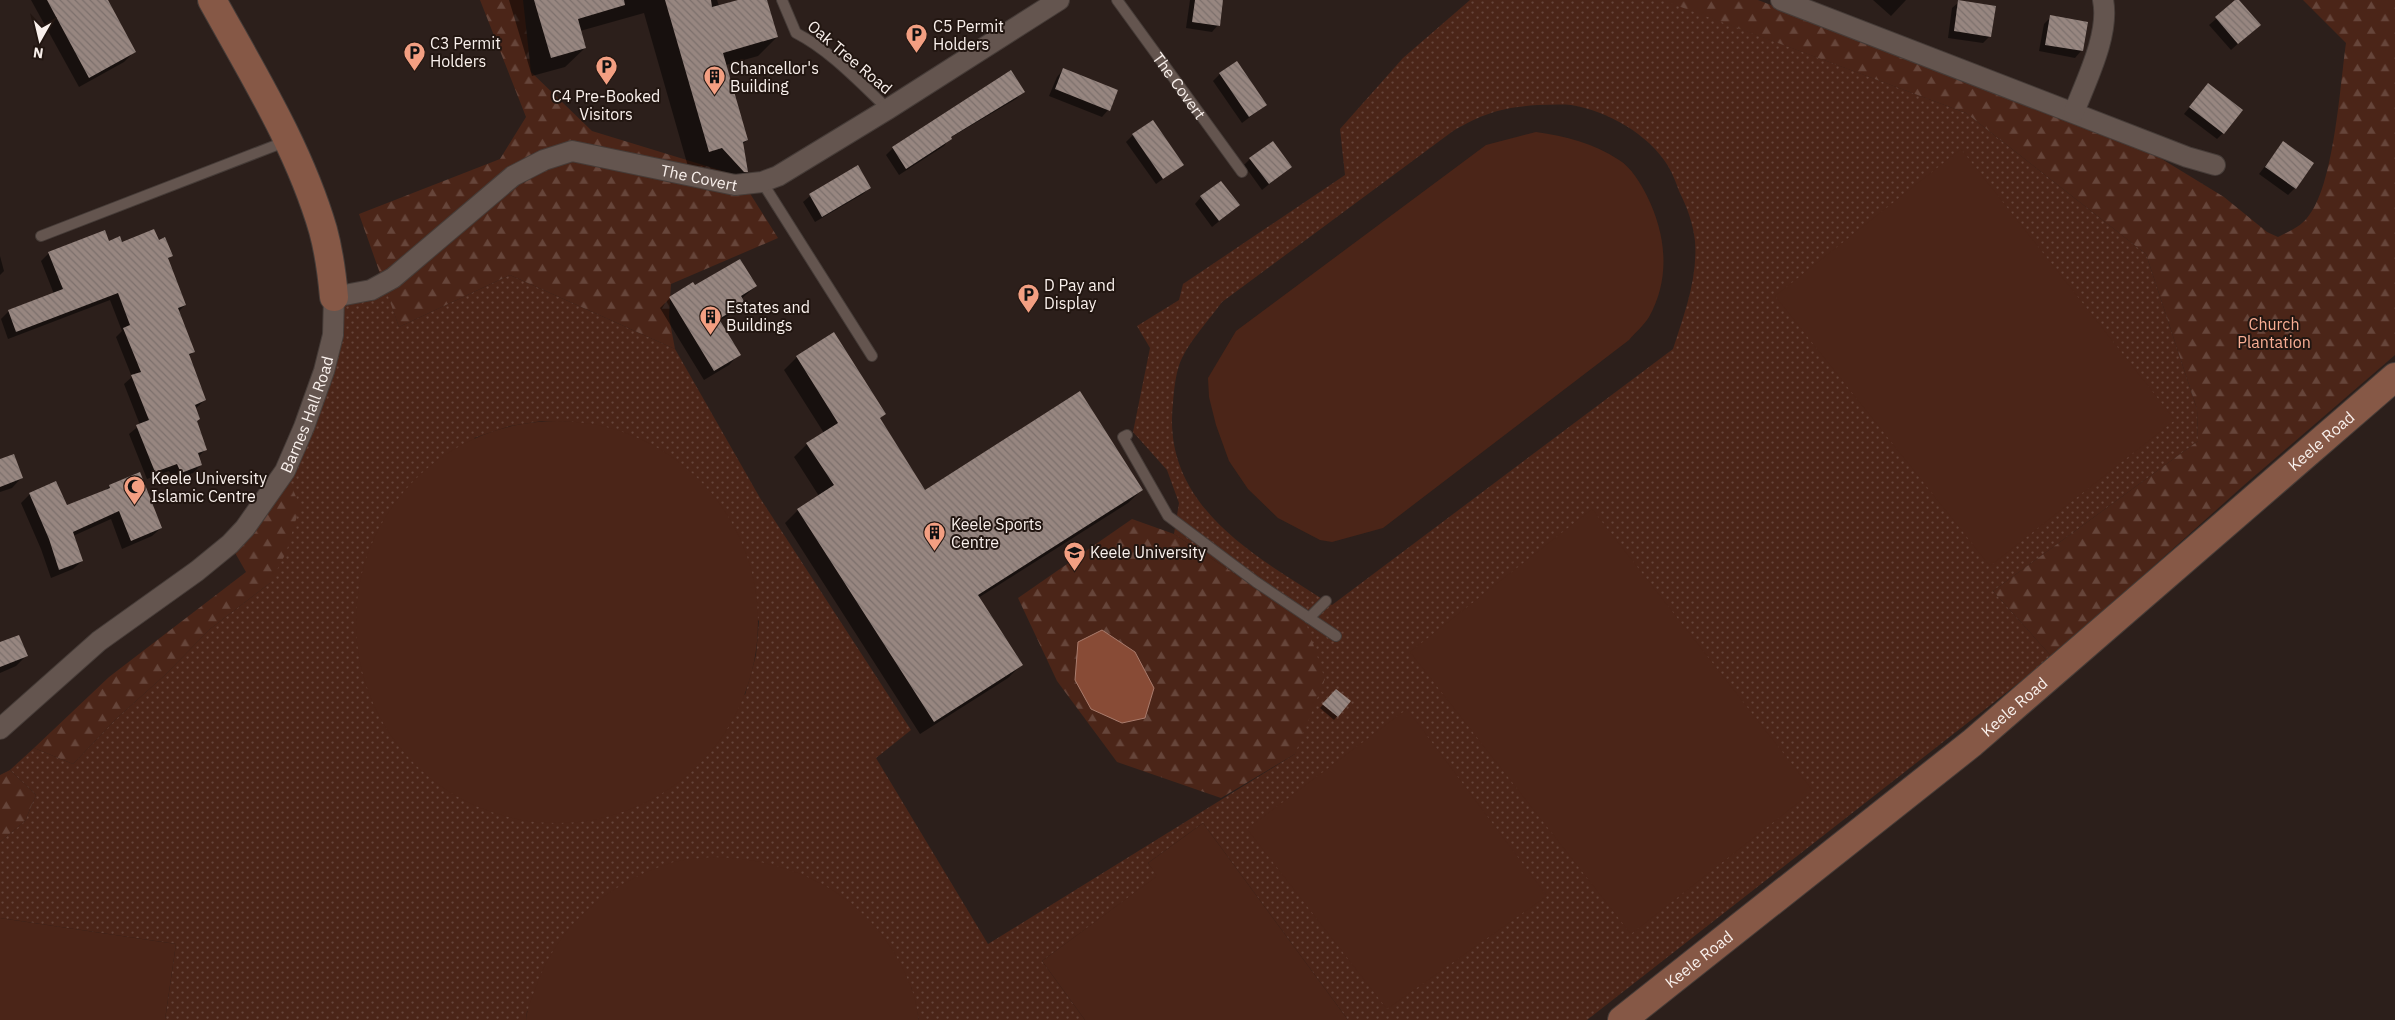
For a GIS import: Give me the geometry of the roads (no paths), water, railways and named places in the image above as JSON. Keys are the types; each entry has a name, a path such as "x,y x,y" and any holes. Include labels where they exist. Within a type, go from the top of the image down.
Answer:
{"street":[{"name":"Barnes Hall Road","path":"0,729 99,642 197,571 230,544 245,528 285,471 304,427 324,370 334,335 334,298 323,231 307,184 288,141 212,0"},
{"name":"The Covert","path":"334,298 371,290 393,278 513,176 544,160 572,151 735,185 762,182 792,169 1059,0"},
{"path":"1782,0 2187,157 2215,165"},
{"path":"2074,112 2100,39 2103,0"},
{"name":"Keele Road","path":"1622,1020 1972,743 2395,377"}],"lane":[{"name":"Oak Tree Road","path":"782,0 796,33 806,38 855,78 888,109"},
{"name":"The Covert","path":"1117,0 1242,172"},
{"path":"41,236 288,141"},
{"path":"762,182 872,356"},
{"path":"1127,435 1123,437 1168,516 1256,582 1336,636"},
{"path":"1309,618 1326,601"}],"place":[{"name":"C5 Permit Holders","path":"917,54"},
{"name":"C3 Permit Holders","path":"414,71"},
{"name":"C4 Pre-Booked Visitors","path":"606,86"},
{"name":"Chancellor's Building","path":"714,96"},
{"name":"D Pay and Display","path":"1028,313"},
{"name":"Estates and Buildings","path":"710,335"},
{"name":"Keele University Islamic Centre","path":"135,506"},
{"name":"Keele Sports Centre","path":"935,552"},
{"name":"Keele University","path":"1074,571"}],"park label":[{"name":"Church Plantation","path":"2274,333"}]}
